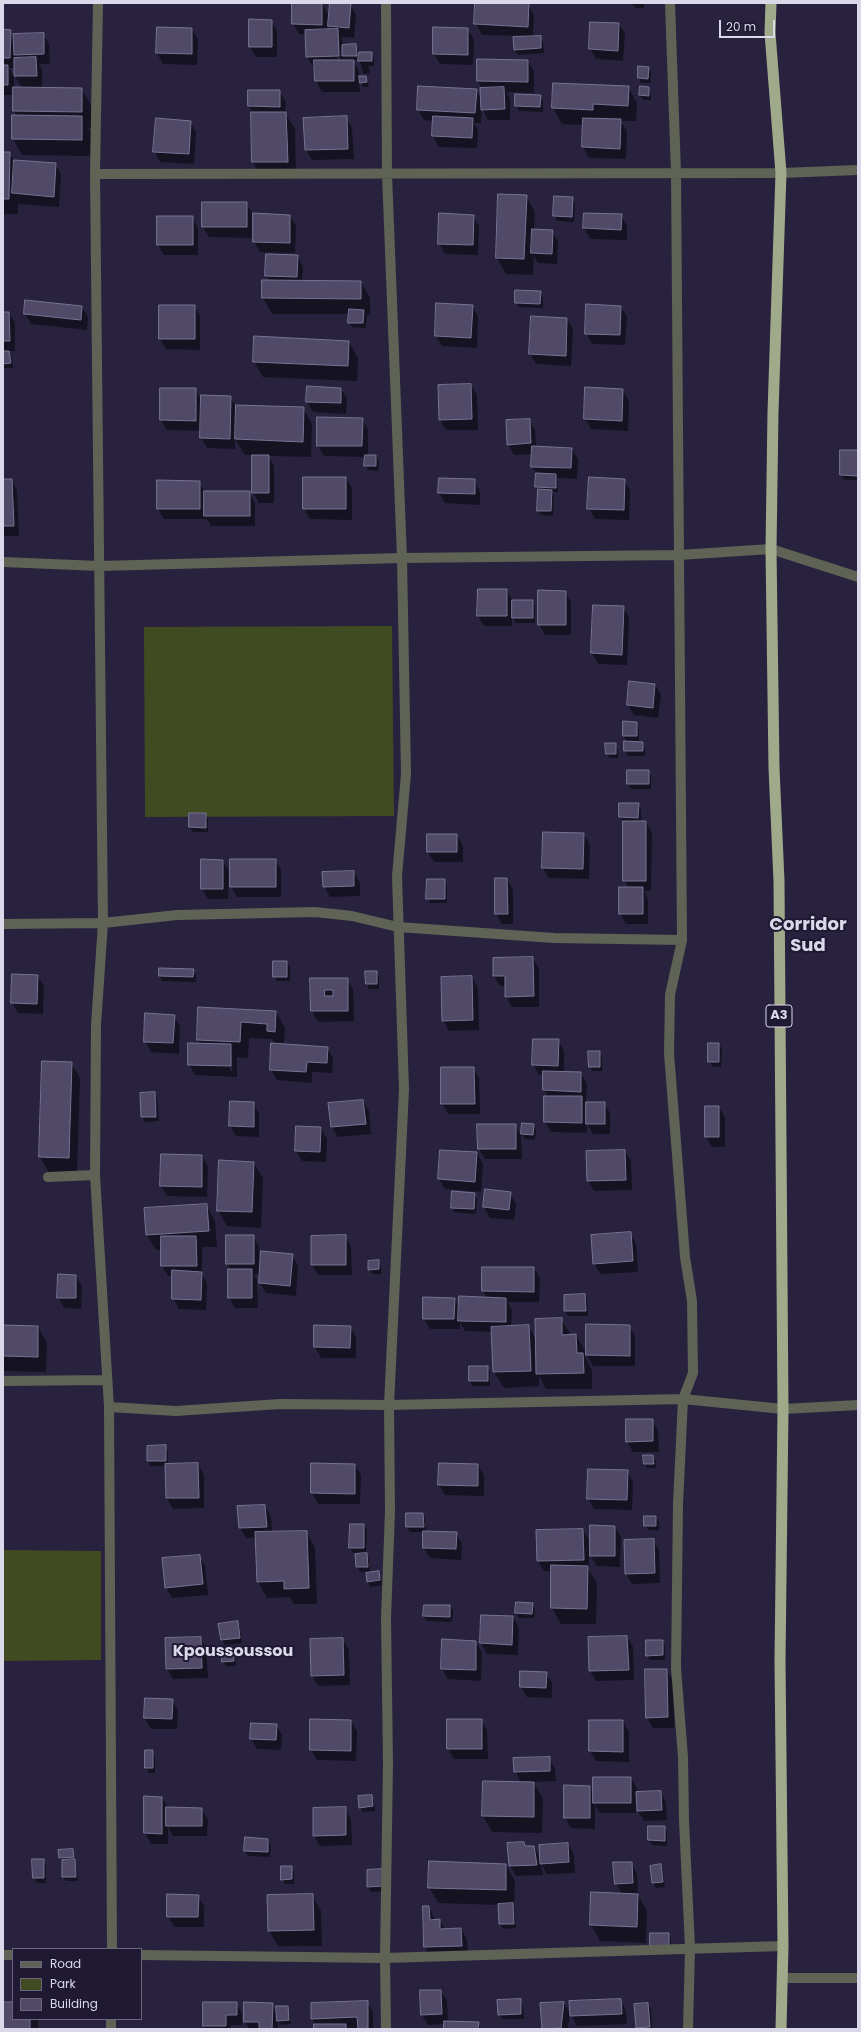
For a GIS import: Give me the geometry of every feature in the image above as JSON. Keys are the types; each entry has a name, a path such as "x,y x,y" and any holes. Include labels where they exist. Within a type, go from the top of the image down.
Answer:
{"highway":[{"name":"A3","path":"771,3 770,33 781,173 773,412 771,549 774,768 779,881 784,1409 780,1661 783,1946 781,2029"}],"street":[{"path":"98,3 95,174 103,923 96,1025 95,1175 109,1407 112,1948"},
{"path":"386,3 387,174 402,558 406,774 397,876 404,1089 389,1405 390,1511 386,1618 388,1763 385,1958 386,2029"},
{"path":"670,3 676,173 682,940 670,995 669,1053 685,1257 692,1301 693,1373 683,1399 678,1504 676,1668 683,1757 684,1820 690,1948 688,2029"},
{"path":"95,174 781,173 858,170"},
{"path":"3,562 99,566 402,558 678,555 771,549 858,577"},
{"path":"3,924 103,923 178,915 315,912 352,916 398,927 554,938 682,940"},
{"path":"48,1177 95,1175"},
{"path":"3,1381 108,1380"},
{"path":"109,1407 176,1411 280,1404 389,1405 683,1399 784,1409 858,1405"},
{"path":"142,1955 385,1958 783,1946"},
{"path":"782,1978 858,1978"}],"green space":[{"path":"392,626 394,816 145,817 144,627"},
{"path":"3,1550 101,1551 101,1660 3,1661"}],"building":[{"path":"292,3 322,3 322,25 292,24"},
{"path":"330,3 351,3 349,28 328,26"},
{"path":"475,3 529,3 528,27 474,24"},
{"path":"249,19 272,20 272,47 249,47"},
{"path":"590,22 619,23 618,51 589,49"},
{"path":"157,27 192,28 192,54 156,53"},
{"path":"433,27 468,28 468,55 433,54"},
{"path":"3,29 11,30 10,58 3,58"},
{"path":"338,29 339,56 306,57 305,30"},
{"path":"44,33 44,54 14,55 13,34"},
{"path":"541,36 541,48 514,50 513,37"},
{"path":"356,44 357,56 342,56 342,45"},
{"path":"359,52 372,52 372,61 358,61"},
{"path":"36,57 37,76 14,76 14,58"},
{"path":"477,59 528,60 528,82 477,81"},
{"path":"314,60 354,60 354,81 315,81"},
{"path":"3,65 8,65 8,85 3,85"},
{"path":"638,66 649,67 648,79 638,78"},
{"path":"359,76 366,76 367,82 360,83"},
{"path":"553,83 629,86 628,106 593,104 593,110 552,108"},
{"path":"418,86 477,89 475,113 417,110"},
{"path":"640,86 649,87 649,96 639,95"},
{"path":"13,87 82,88 82,112 13,111"},
{"path":"504,87 505,109 481,110 480,88"},
{"path":"248,90 280,90 280,107 248,106"},
{"path":"515,94 541,95 540,107 515,106"},
{"path":"251,112 286,112 288,162 252,162"},
{"path":"12,115 82,116 82,140 12,139"},
{"path":"347,116 348,149 305,150 303,118"},
{"path":"433,116 473,118 472,138 432,136"},
{"path":"156,118 191,121 189,154 153,152"},
{"path":"583,118 621,119 620,149 582,147"},
{"path":"3,152 10,152 9,199 3,199"},
{"path":"14,160 56,163 54,197 12,193"},
{"path":"498,194 527,195 524,259 496,258"},
{"path":"554,196 573,197 572,217 553,216"},
{"path":"202,202 247,202 247,227 202,227"},
{"path":"253,213 290,215 290,243 253,242"},
{"path":"439,213 474,215 473,245 438,244"},
{"path":"584,213 622,214 621,230 583,228"},
{"path":"157,216 193,216 193,245 157,245"},
{"path":"532,229 553,230 552,254 531,253"},
{"path":"266,254 298,255 297,277 265,276"},
{"path":"262,280 361,281 361,299 262,298"},
{"path":"515,290 541,291 540,304 515,303"},
{"path":"25,300 82,306 81,320 24,314"},
{"path":"436,303 473,305 471,338 435,336"},
{"path":"586,304 621,306 620,335 585,334"},
{"path":"159,305 195,305 195,339 159,339"},
{"path":"349,309 364,310 363,323 348,323"},
{"path":"3,312 9,312 10,341 3,341"},
{"path":"531,316 567,318 566,356 529,354"},
{"path":"254,336 349,341 348,366 253,362"},
{"path":"3,351 9,351 11,363 3,364"},
{"path":"471,384 472,419 439,420 438,385"},
{"path":"307,386 341,388 341,403 306,402"},
{"path":"585,387 623,389 622,421 584,419"},
{"path":"160,388 196,388 196,421 160,420"},
{"path":"201,395 231,396 230,439 200,438"},
{"path":"236,405 304,407 303,442 235,439"},
{"path":"317,417 363,418 362,446 317,446"},
{"path":"530,419 531,443 507,445 506,420"},
{"path":"532,446 572,448 571,468 531,467"},
{"path":"840,450 858,450 858,476 840,475"},
{"path":"252,455 269,455 269,493 252,493"},
{"path":"365,455 376,455 376,466 364,466"},
{"path":"536,473 556,474 556,488 535,487"},
{"path":"303,477 346,477 346,509 303,509"},
{"path":"589,477 625,479 624,510 587,509"},
{"path":"439,478 475,479 475,494 438,493"},
{"path":"3,479 12,479 14,526 3,526"},
{"path":"157,480 200,481 200,509 157,509"},
{"path":"538,489 552,490 551,511 537,511"},
{"path":"204,491 250,491 250,516 204,516"},
{"path":"478,589 507,589 507,616 477,616"},
{"path":"538,590 566,591 566,625 538,625"},
{"path":"512,600 533,600 533,618 512,618"},
{"path":"593,605 624,606 622,655 591,653"},
{"path":"629,681 655,684 653,708 627,705"},
{"path":"623,721 637,722 637,736 623,736"},
{"path":"624,741 643,742 643,751 624,751"},
{"path":"605,743 616,743 616,754 606,754"},
{"path":"627,770 649,770 649,784 627,784"},
{"path":"619,803 639,803 638,818 619,817"},
{"path":"189,813 206,813 206,828 189,827"},
{"path":"623,821 646,821 646,881 623,881"},
{"path":"543,832 584,833 583,869 542,868"},
{"path":"427,834 457,834 457,852 427,852"},
{"path":"201,859 223,860 223,889 201,889"},
{"path":"230,859 276,859 276,887 230,887"},
{"path":"354,871 354,886 323,887 322,872"},
{"path":"495,878 507,878 508,914 495,914"},
{"path":"427,879 445,879 445,899 426,899"},
{"path":"619,887 643,887 643,914 619,914"},
{"path":"533,957 534,996 505,997 505,976 493,976 493,958"},
{"path":"273,961 287,961 287,977 273,977"},
{"path":"159,968 194,969 193,977 159,976"},
{"path":"365,971 377,971 377,984 366,984"},
{"path":"12,974 38,975 37,1004 11,1003"},
{"path":"472,976 473,1020 442,1021 441,977"},
{"path":"310,978 348,978 348,1011 311,1011","holes":["325,990 333,990 333,996 325,996"]},
{"path":"198,1007 276,1011 275,1032 267,1031 267,1024 241,1022 240,1042 197,1040"},
{"path":"145,1013 175,1015 173,1043 144,1042"},
{"path":"533,1039 559,1039 558,1066 532,1065"},
{"path":"188,1043 231,1044 231,1066 188,1065"},
{"path":"271,1043 328,1047 327,1063 307,1062 306,1072 270,1070"},
{"path":"708,1043 719,1043 719,1062 708,1062"},
{"path":"588,1051 600,1051 600,1067 589,1067"},
{"path":"42,1061 72,1062 69,1158 39,1157"},
{"path":"441,1067 474,1067 475,1104 441,1104"},
{"path":"543,1071 581,1072 581,1092 543,1090"},
{"path":"155,1092 156,1117 141,1117 140,1093"},
{"path":"544,1096 582,1096 582,1123 544,1122"},
{"path":"363,1100 366,1124 331,1127 328,1103"},
{"path":"230,1101 254,1102 254,1127 229,1126"},
{"path":"586,1102 605,1102 605,1124 586,1124"},
{"path":"705,1106 719,1106 719,1137 705,1137"},
{"path":"522,1123 534,1124 533,1135 521,1134"},
{"path":"477,1124 516,1124 516,1149 478,1149"},
{"path":"296,1126 321,1127 320,1152 295,1151"},
{"path":"440,1150 477,1152 475,1182 438,1179"},
{"path":"625,1150 626,1180 587,1181 586,1151"},
{"path":"161,1154 202,1155 202,1187 160,1186"},
{"path":"219,1160 254,1162 252,1212 217,1211"},
{"path":"485,1189 511,1192 509,1210 483,1207"},
{"path":"452,1191 475,1193 474,1209 451,1208"},
{"path":"207,1204 209,1231 146,1235 144,1208"},
{"path":"631,1232 633,1261 593,1264 591,1235"},
{"path":"226,1235 254,1235 254,1264 226,1264"},
{"path":"346,1235 346,1265 311,1265 311,1236"},
{"path":"161,1236 196,1236 197,1266 161,1266"},
{"path":"261,1251 293,1254 290,1286 259,1283"},
{"path":"379,1260 379,1269 368,1270 368,1261"},
{"path":"482,1267 534,1267 534,1292 482,1291"},
{"path":"228,1269 252,1269 252,1298 228,1298"},
{"path":"172,1270 202,1272 201,1300 172,1299"},
{"path":"58,1274 76,1275 76,1298 57,1298"},
{"path":"585,1294 586,1311 564,1311 564,1295"},
{"path":"459,1296 506,1298 506,1322 458,1321"},
{"path":"423,1297 455,1298 454,1319 423,1319"},
{"path":"562,1318 562,1335 576,1334 577,1353 583,1353 584,1373 536,1374 535,1319"},
{"path":"586,1324 630,1325 630,1356 586,1355"},
{"path":"3,1325 38,1326 38,1357 3,1356"},
{"path":"314,1325 351,1326 350,1348 314,1347"},
{"path":"529,1325 531,1371 493,1372 491,1327"},
{"path":"469,1366 488,1366 488,1381 469,1381"},
{"path":"626,1419 653,1419 653,1441 626,1442"},
{"path":"166,1445 166,1461 147,1461 147,1446"},
{"path":"643,1455 653,1455 654,1464 644,1464"},
{"path":"198,1463 199,1498 166,1498 165,1464"},
{"path":"311,1463 355,1464 355,1494 311,1493"},
{"path":"439,1463 478,1464 478,1486 438,1485"},
{"path":"588,1469 628,1470 627,1500 587,1499"},
{"path":"265,1505 267,1527 239,1528 237,1506"},
{"path":"406,1513 423,1513 424,1527 406,1527"},
{"path":"644,1516 656,1516 656,1526 644,1526"},
{"path":"350,1524 364,1524 364,1548 349,1548"},
{"path":"590,1525 615,1526 615,1556 590,1556"},
{"path":"583,1529 584,1560 537,1561 536,1530"},
{"path":"307,1531 309,1588 284,1589 284,1581 257,1582 255,1532"},
{"path":"423,1531 457,1532 456,1549 423,1548"},
{"path":"654,1539 655,1573 625,1574 624,1540"},
{"path":"367,1553 368,1567 356,1567 355,1554"},
{"path":"200,1555 203,1584 165,1588 162,1558"},
{"path":"551,1565 588,1566 587,1609 551,1608"},
{"path":"379,1571 380,1580 367,1582 366,1573"},
{"path":"516,1602 533,1603 532,1614 515,1613"},
{"path":"424,1605 450,1605 450,1617 423,1616"},
{"path":"481,1615 513,1616 512,1645 480,1643"},
{"path":"238,1621 240,1638 221,1640 218,1624"},
{"path":"627,1636 629,1670 589,1671 588,1637"},
{"path":"201,1637 202,1668 166,1669 165,1638"},
{"path":"343,1638 344,1675 311,1676 310,1639"},
{"path":"442,1639 476,1641 476,1670 441,1669"},
{"path":"646,1640 663,1640 663,1655 646,1656"},
{"path":"221,1650 233,1650 234,1661 222,1662"},
{"path":"645,1669 667,1669 668,1717 646,1718"},
{"path":"520,1671 547,1672 546,1688 520,1687"},
{"path":"145,1698 173,1699 172,1719 144,1718"},
{"path":"310,1719 351,1720 351,1751 310,1750"},
{"path":"447,1719 482,1719 482,1749 447,1749"},
{"path":"589,1720 623,1720 623,1752 589,1751"},
{"path":"251,1723 277,1724 276,1740 250,1739"},
{"path":"145,1750 153,1750 153,1768 145,1768"},
{"path":"550,1757 550,1771 514,1772 513,1758"},
{"path":"593,1777 631,1777 631,1803 593,1803"},
{"path":"483,1781 534,1782 534,1817 482,1816"},
{"path":"564,1785 590,1786 590,1818 564,1818"},
{"path":"661,1791 662,1810 637,1811 636,1792"},
{"path":"372,1795 373,1806 359,1808 358,1796"},
{"path":"144,1796 162,1797 162,1834 144,1833"},
{"path":"166,1807 202,1808 202,1826 166,1826"},
{"path":"346,1807 346,1835 313,1836 313,1808"},
{"path":"648,1826 665,1826 665,1841 648,1840"},
{"path":"245,1837 268,1839 268,1852 244,1851"},
{"path":"524,1842 525,1846 534,1846 537,1865 509,1866 507,1843"},
{"path":"568,1843 569,1862 540,1864 539,1845"},
{"path":"73,1849 74,1857 59,1858 58,1850"},
{"path":"32,1859 44,1859 44,1878 33,1878"},
{"path":"75,1859 76,1877 62,1877 62,1860"},
{"path":"429,1861 506,1864 506,1890 428,1888"},
{"path":"613,1862 632,1862 633,1883 615,1884"},
{"path":"661,1864 663,1882 652,1883 650,1866"},
{"path":"281,1866 292,1866 292,1879 281,1880"},
{"path":"382,1869 383,1886 367,1887 367,1870"},
{"path":"591,1892 638,1894 637,1927 590,1925"},
{"path":"167,1894 199,1895 198,1917 167,1917"},
{"path":"313,1894 314,1930 268,1931 267,1895"},
{"path":"513,1903 514,1924 499,1924 498,1904"},
{"path":"423,1906 429,1906 430,1920 440,1919 440,1929 461,1928 462,1946 424,1947"},
{"path":"650,1933 669,1933 669,1947 650,1947"},
{"path":"420,1990 441,1990 442,2014 421,2015"},
{"path":"521,1999 521,2014 498,2015 497,2000"},
{"path":"621,1999 622,2014 570,2016 569,2001"},
{"path":"368,2001 368,2028 358,2029 357,2017 311,2019 311,2003"},
{"path":"3,2002 12,2002 12,2020 30,2020 30,2029 3,2029"},
{"path":"203,2002 237,2002 237,2015 226,2015 226,2026 203,2026"},
{"path":"244,2002 273,2003 272,2029 259,2029 259,2022 244,2022"},
{"path":"564,2002 561,2028 542,2029 540,2003"},
{"path":"648,2003 650,2027 636,2028 634,2004"},
{"path":"276,2006 288,2006 289,2020 277,2021"},
{"path":"444,2021 479,2022 478,2029 444,2029"},
{"path":"314,2024 346,2024 346,2029 314,2029"}],"district":[{"name":"Corridor Sud","path":"808,935"},
{"name":"Kpoussoussou","path":"233,1652"}]}
